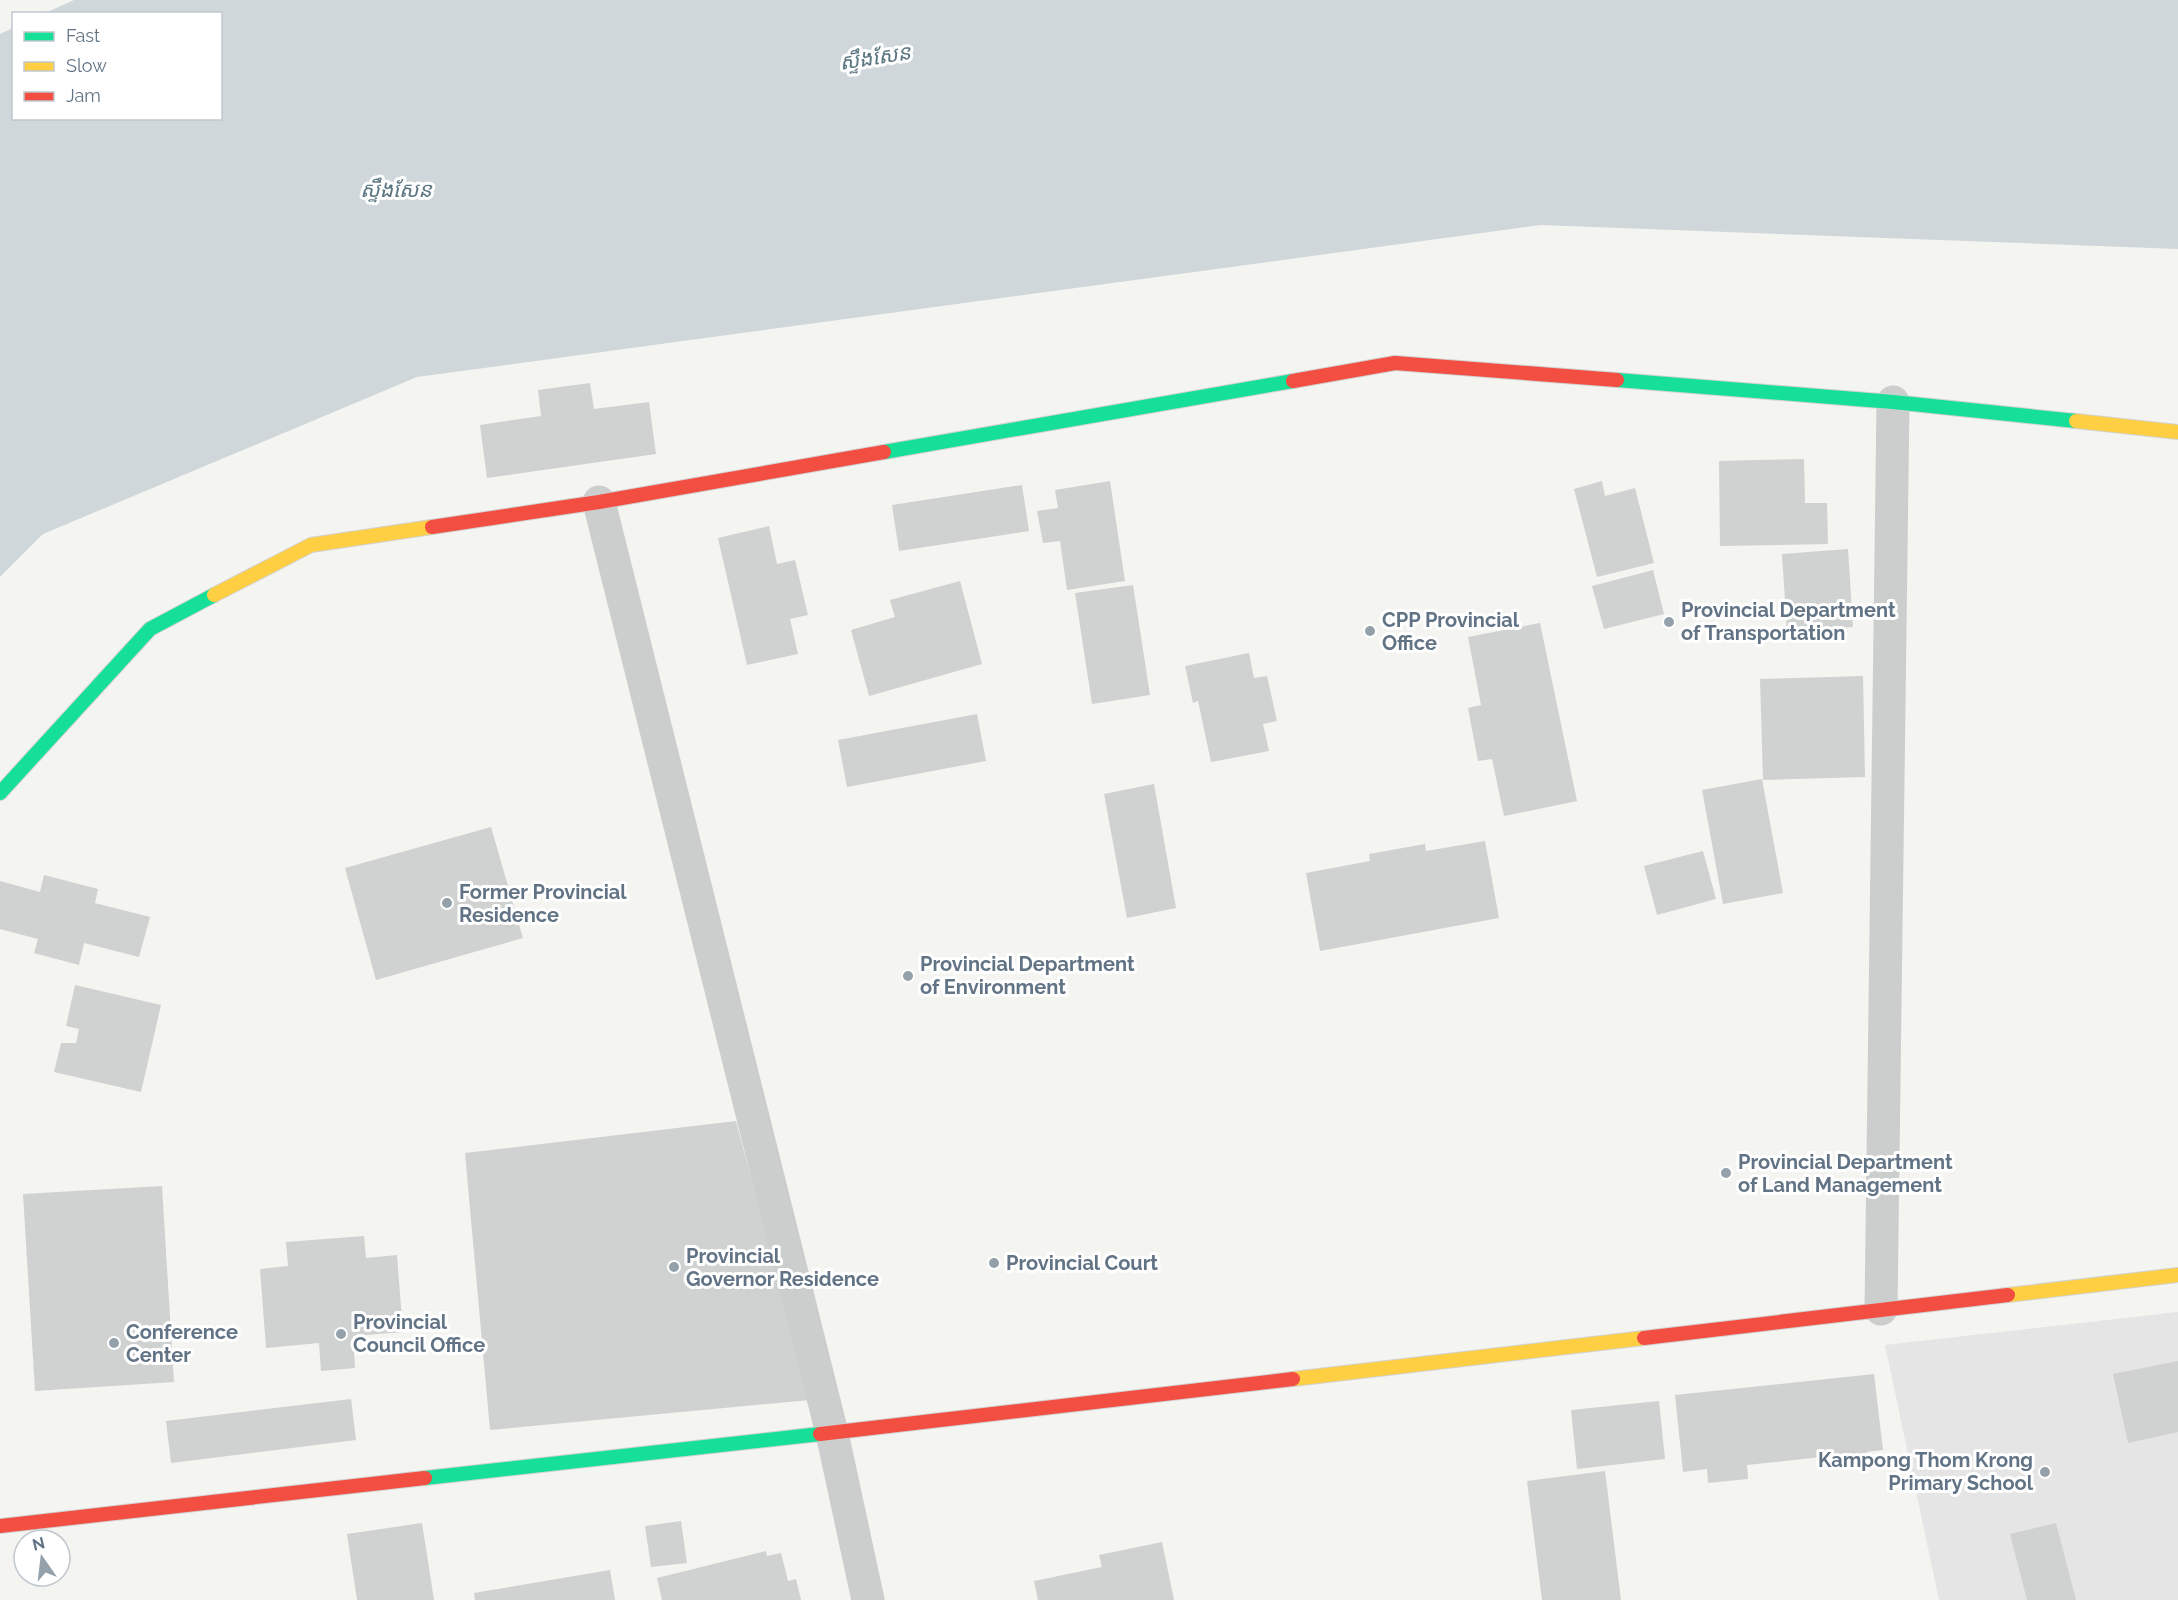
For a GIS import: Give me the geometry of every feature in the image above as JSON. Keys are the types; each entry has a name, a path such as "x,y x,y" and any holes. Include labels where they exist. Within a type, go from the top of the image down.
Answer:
{"street":[{"path":"0,793 150,629 311,545 599,502 1395,363 1893,402 2178,432"},
{"path":"1881,1309 1893,402"},
{"path":"599,502 832,1433 868,1600"},
{"path":"0,1526 832,1433 2178,1275"}],"shaded area":[{"name":"Kampong Thom Krong Primary School","path":"2178,1312 2178,1600 1939,1600 1885,1345"}],"water":[{"name":"ស្ទឹងសែន","path":"74,0 2178,0 2178,249 1541,225 417,377 43,534 0,577 0,34 12,28 12,120 222,120 222,12 47,12"}],"building":[{"path":"590,383 594,409 649,402 656,454 487,478 480,425 541,416 538,390"},
{"path":"1804,459 1805,503 1827,503 1828,544 1720,546 1719,461"},
{"path":"1110,481 1125,581 1067,590 1060,541 1043,543 1037,511 1058,508 1055,490"},
{"path":"1602,481 1605,496 1635,488 1654,563 1597,577 1574,489"},
{"path":"1022,485 1029,531 899,551 892,505"},
{"path":"769,526 777,564 795,560 808,615 790,619 798,654 747,665 718,538"},
{"path":"1848,549 1853,627 1787,631 1782,554"},
{"path":"1653,570 1664,614 1604,629 1592,586"},
{"path":"960,581 982,664 869,696 851,630 895,617 890,600"},
{"path":"1133,585 1150,695 1092,704 1075,593"},
{"path":"1540,623 1577,801 1504,816 1492,759 1478,761 1468,708 1481,705 1468,637"},
{"path":"1249,653 1254,678 1267,676 1277,721 1263,724 1269,751 1211,762 1198,701 1193,703 1185,666"},
{"path":"1863,676 1865,777 1763,780 1760,679"},
{"path":"977,714 986,761 847,787 838,740"},
{"path":"1762,779 1783,893 1723,904 1702,790"},
{"path":"1154,784 1176,908 1127,918 1104,794"},
{"path":"491,827 523,938 376,980 345,868"},
{"path":"1485,841 1499,918 1320,951 1306,873 1370,861 1369,854 1425,844 1426,851"},
{"path":"1703,851 1716,899 1657,915 1644,866"},
{"path":"44,875 98,889 95,903 150,917 139,957 84,943 79,965 34,953 38,939 0,929 0,881 40,892"},
{"path":"75,985 161,1005 141,1092 54,1072 61,1043 76,1043 79,1029 66,1026"},
{"path":"736,1121 810,1400 490,1430 465,1153"},
{"path":"162,1186 174,1382 35,1391 23,1194"},
{"path":"364,1236 366,1258 397,1255 403,1332 353,1336 355,1368 321,1371 319,1343 266,1348 260,1269 288,1266 286,1242"},
{"path":"2178,1361 2178,1432 2128,1443 2113,1374"},
{"path":"1874,1374 1883,1450 1867,1452 1869,1465 1831,1470 1830,1456 1747,1465 1748,1479 1708,1483 1707,1469 1683,1472 1675,1395"},
{"path":"351,1399 356,1440 171,1463 166,1421"},
{"path":"1659,1401 1665,1459 1577,1469 1571,1410"},
{"path":"1605,1471 1621,1600 1542,1600 1527,1481"},
{"path":"681,1521 687,1563 651,1567 645,1526"},
{"path":"422,1523 434,1600 357,1600 347,1534"},
{"path":"2056,1523 2076,1600 2027,1600 2010,1534"},
{"path":"1162,1542 1174,1600 1038,1600 1034,1581 1102,1567 1099,1555"},
{"path":"766,1551 767,1556 781,1553 788,1581 796,1579 801,1600 662,1600 657,1578"},
{"path":"610,1570 615,1600 475,1600 474,1593"}],"traffic: fast":[{"path":"1617,380 1893,402 2076,421"},
{"path":"884,452 1293,381"},
{"path":"0,793 150,629 214,595"},
{"path":"425,1478 820,1434"}],"traffic: slow":[{"path":"2076,421 2178,432"},
{"path":"214,595 311,545 432,527"},
{"path":"2008,1295 2178,1275"},
{"path":"1293,1379 1644,1338"}],"traffic: jam":[{"path":"1293,381 1395,363 1617,380"},
{"path":"432,527 599,502 884,452"},
{"path":"1644,1338 2008,1295"},
{"path":"820,1434 1293,1379"},
{"path":"0,1526 425,1478"}],"place":[{"name":"Provincial Department of Transportation","path":"1669,622"},
{"name":"CPP Provincial Office","path":"1370,631"},
{"name":"Former Provincial Residence","path":"447,903"},
{"name":"Provincial Department of Environment","path":"908,976"},
{"name":"Provincial Department of Land Management","path":"1726,1173"},
{"name":"Provincial Court","path":"994,1263"},
{"name":"Provincial Governor Residence","path":"674,1267"},
{"name":"Provincial Council Office","path":"341,1334"},
{"name":"Conference Center","path":"114,1343"},
{"name":"Kampong Thom Krong Primary School","path":"2045,1472"}]}
